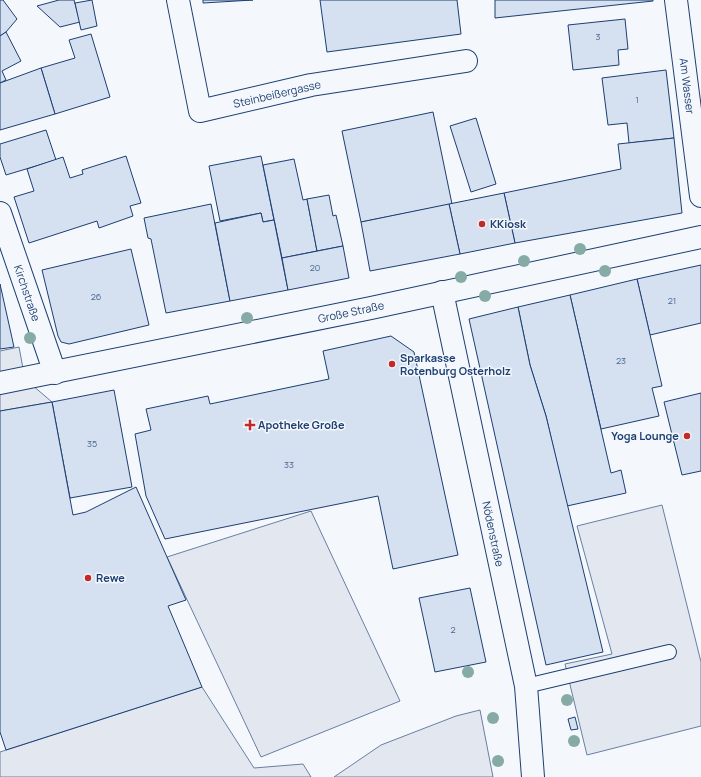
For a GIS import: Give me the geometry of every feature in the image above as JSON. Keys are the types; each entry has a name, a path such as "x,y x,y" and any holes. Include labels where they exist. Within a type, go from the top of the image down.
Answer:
{"street":[{"name":"Steinbeißergasse","path":"178,0 200,111 311,85 466,60"},
{"name":"Am Wasser","path":"676,0 701,196"},
{"name":"Kirchstraße","path":"0,213 55,373"},
{"name":"Große Straße","path":"0,383 55,373 701,237"},
{"name":"Nödenstraße","path":"442,292 526,686 533,777"}],"lane":[{"path":"526,686 669,652"}],"shaded area":[{"path":"19,347 25,379 52,402 0,411 0,351"},
{"path":"662,505 701,662 701,726 587,755 565,664 612,654 577,526"},
{"path":"311,511 400,701 261,757 167,557"},
{"path":"202,687 254,768 303,764 311,777 0,777 0,752"},
{"path":"480,710 493,777 334,777 381,745 456,716"}],"building":[{"path":"0,0 3,0 17,19 6,32 0,36"},
{"path":"59,0 74,0 80,22 60,27 37,6"},
{"path":"92,0 97,26 81,30 75,3"},
{"path":"203,0 253,0 203,3"},
{"path":"320,0 457,0 461,34 327,52"},
{"path":"495,0 653,0 653,1 495,18"},
{"path":"625,19 628,49 618,50 619,65 573,70 568,25"},
{"path":"6,32 21,61 2,71 6,80 0,83 0,36"},
{"path":"91,34 110,97 55,114 41,68 75,58 69,40"},
{"path":"41,68 55,114 0,130 0,83"},
{"path":"666,70 674,138 629,143 627,123 608,125 602,78"},
{"path":"433,112 452,204 361,222 342,131"},
{"path":"476,118 496,184 471,192 450,126"},
{"path":"46,130 56,160 6,175 0,157 0,144"},
{"path":"674,138 682,213 515,243 504,193 621,169 618,144"},
{"path":"126,156 141,203 130,206 133,216 99,228 97,221 29,243 14,197 34,191 27,169 63,157 70,178 83,174 82,170"},
{"path":"261,156 274,220 263,222 261,213 220,221 209,166"},
{"path":"294,159 303,200 307,199 317,251 282,258 263,165"},
{"name":"KKiosk","path":"504,193 515,243 460,254 449,204"},
{"path":"329,195 333,216 336,215 343,246 317,251 307,199"},
{"path":"211,204 230,301 166,313 151,239 148,238 144,218"},
{"path":"449,204 460,254 370,271 361,222"},
{"path":"261,213 263,222 274,220 288,290 230,301 215,223"},
{"path":"343,246 349,278 288,290 282,258"},
{"path":"131,249 149,325 69,344 61,342 58,336 42,270"},
{"path":"701,265 701,323 650,335 637,279"},
{"path":"637,279 662,386 652,388 659,416 601,429 570,295"},
{"path":"0,284 14,347 0,349"},
{"path":"570,295 611,473 621,470 626,493 567,506 546,416 530,365 518,307"},
{"path":"518,307 530,365 546,416 603,652 546,665 469,319"},
{"path":"391,336 414,352 458,555 393,569 378,496 165,539 146,496 135,434 151,430 146,409 208,396 210,404 329,379 323,351"},
{"path":"114,390 132,487 70,498 52,402"},
{"name":"Yoga Lounge","path":"701,393 701,471 682,475 664,402"},
{"name":"Rewe","path":"52,402 73,515 86,512 136,487 186,600 168,606 202,687 6,750 0,732 0,411"},
{"path":"470,588 486,662 435,672 419,598"},
{"path":"575,717 578,729 571,730 568,719"}],"place":[{"name":"KKiosk","path":"482,224"},
{"name":"Sparkasse Rotenburg Osterholz","path":"392,364"},
{"name":"Apotheke Große","path":"250,425"},
{"name":"Yoga Lounge","path":"687,436"},
{"name":"Rewe","path":"88,578"}]}
